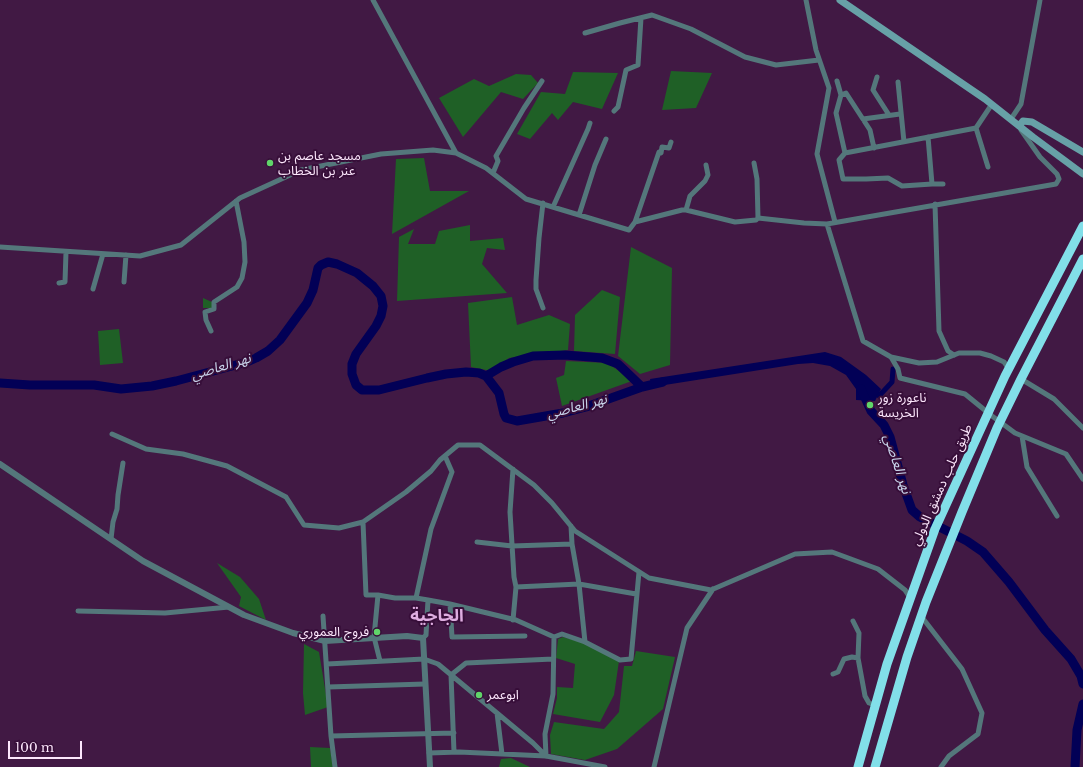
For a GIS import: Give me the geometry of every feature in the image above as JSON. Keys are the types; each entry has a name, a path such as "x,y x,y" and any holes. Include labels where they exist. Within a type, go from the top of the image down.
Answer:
{"highway":[{"name":"طريق حلب دمشق الدولي","path":"858,767 887,664 935,529 1009,369 1083,226"},
{"name":"طريق حلب دمشق الدولي","path":"875,767 907,657 948,545 1000,422 1083,259"}],"main road":[{"path":"840,0 992,104 1018,126 1083,174"},
{"path":"1018,126 1023,121 1032,122 1083,152"}],"street":[{"path":"373,0 456,153"},
{"path":"806,0 819,60 829,88 817,154 835,222"},
{"path":"1011,119 1021,104 1040,0"},
{"path":"586,33 652,15 691,30 745,57 776,65 819,60"},
{"path":"614,111 618,107 626,70 638,65 641,18"},
{"path":"877,77 873,90 889,115"},
{"path":"493,173 498,161 496,156 524,108 542,81"},
{"path":"837,81 840,96 836,113 845,153"},
{"path":"898,82 904,142"},
{"path":"840,96 846,93 870,130 874,148"},
{"path":"943,184 902,186 888,178 843,179 839,160 845,153 976,128 992,104"},
{"path":"863,119 900,114"},
{"path":"553,207 590,123"},
{"path":"635,222 686,210 734,222 756,220 758,218 827,224 1056,184 1059,179 1057,174 1040,157 1018,126"},
{"path":"976,128 988,167"},
{"path":"928,138 932,184"},
{"path":"579,215 595,165 606,139"},
{"path":"0,247 140,256 180,245 240,198 301,170 381,154 434,150 456,153 493,173 526,199 629,230 635,222 659,152 661,153 662,147 670,148 671,142"},
{"path":"754,163 757,179 758,218"},
{"path":"686,210 690,196 705,181 708,175 706,165"},
{"path":"211,331 206,320 205,312 214,309 214,302 237,287 242,278 245,262 244,242 236,201"},
{"path":"543,203 536,280 536,289 543,308"},
{"path":"935,204 939,331 948,351 954,355"},
{"path":"827,224 863,341 891,357 919,363 937,362 959,353 980,353 1004,362 1009,369"},
{"path":"59,283 65,282 66,252"},
{"path":"93,289 103,254"},
{"path":"124,282 126,255"},
{"path":"891,357 898,369 900,378 965,394 1015,433 1066,454 1083,480"},
{"path":"1021,379 1054,399 1083,428"},
{"path":"112,434 146,449 182,454 227,466 286,497 304,525 339,528 362,522 406,492 458,445 480,445 534,485 552,503 575,531 649,578 682,585 713,589 795,554 832,552 878,569 904,590 910,599"},
{"path":"1022,436 1027,467 1057,516"},
{"path":"416,598 432,529 452,472 445,456"},
{"path":"0,464 143,561 244,615 293,633 325,641 374,637 407,636 423,638"},
{"path":"111,539 113,522 117,509 122,464"},
{"path":"513,469 510,512 516,587 513,620"},
{"path":"362,522 366,594 428,600 513,620 554,637 562,634 585,642 620,660 631,659 639,572"},
{"path":"571,526 585,642"},
{"path":"477,542 512,546 572,544"},
{"path":"516,587 579,584 636,594"},
{"path":"654,767 687,628 713,589"},
{"path":"378,595 374,637 380,661"},
{"path":"428,600 426,635 423,638 430,767"},
{"path":"450,604 452,637 525,636"},
{"path":"78,611 164,612 229,607"},
{"path":"323,616 332,736 336,767"},
{"path":"921,616 962,669 982,713 978,734 949,756 941,767"},
{"path":"853,621 858,633 858,658 865,696 868,703 875,705"},
{"path":"546,756 545,734 553,694 554,637"},
{"path":"833,674 838,672 844,659 852,657 858,658"},
{"path":"327,664 424,659 438,664 533,743 546,756"},
{"path":"451,675 466,663 553,659"},
{"path":"451,675 454,752"},
{"path":"328,687 425,684"},
{"path":"497,713 502,754"},
{"path":"332,736 454,733"},
{"path":"429,753 454,752 546,756 605,767"}],"green space":[{"path":"671,71 712,73 696,108 662,110"},
{"path":"573,72 618,73 602,109 573,102 558,120 552,113 530,139 517,134 541,92 565,94"},
{"path":"516,74 531,75 538,83 523,99 501,92 463,137 439,98 474,79 489,86"},
{"path":"424,158 430,191 469,191 392,234 396,159"},
{"path":"470,225 470,241 503,238 505,250 487,248 482,264 507,293 397,301 399,237 414,229 408,244 435,244 439,231"},
{"path":"631,247 672,268 670,365 640,374 618,356"},
{"path":"602,290 620,297 615,354 574,351 575,315"},
{"path":"512,297 517,325 549,315 570,324 568,350 509,358 491,371 471,367 468,303"},
{"path":"203,298 212,302 212,308 203,308"},
{"path":"119,329 123,363 100,365 98,331"},
{"path":"566,361 608,363 632,381 562,406 556,378 564,375"},
{"path":"217,563 240,577 259,599 266,620 239,606 241,597"},
{"path":"563,637 581,642 619,661 614,695 600,722 553,714 557,698 557,687 573,688 575,664 556,658 558,639"},
{"path":"304,644 319,652 328,707 305,715 303,693"},
{"path":"636,651 675,657 663,709 617,749 585,760 551,754 550,735 554,722 604,729 619,712 624,666 632,666"},
{"path":"310,747 330,748 333,767 311,767"},
{"path":"511,758 530,767 499,767 501,759"}],"shaded area":[{"path":"825,352 841,357 866,375 881,389 875,401 856,400 856,389 846,375 830,366 813,363 798,364 652,387 650,379"}],"waterway":[{"name":"نهر العاصي","path":"0,383 30,385 94,385 121,389 152,386 176,381 247,362 268,351 280,340 307,303 313,290 318,268 328,262 337,264 357,273 373,286 381,296 383,306 381,316 376,326 356,354 352,364 352,374 356,385 362,390 379,390 446,374 466,372 479,373 486,376 499,393 506,418 517,421 563,413 586,407 642,387 663,382"},
{"path":"486,376 501,367 533,356 565,355 602,358 618,364 642,387"},
{"path":"879,396 892,382 893,369"},
{"name":"نهر العاصي","path":"861,389 871,411 884,425 890,437 903,485 912,510 920,517 967,541 983,552 1009,582 1045,630 1071,659 1081,676 1083,684"},
{"name":"نهر العاصي","path":"1075,767 1077,730 1083,704"}],"place":[{"name":"مسجد عاصم بن عنر بن الخطاب","path":"270,163"},
{"name":"ناعورة زور الخريسة","path":"870,405"},
{"name":"فروج العموري","path":"377,632"},
{"name":"ابوعمر","path":"479,695"}],"district":[{"name":"الجاجية","path":"437,616"}]}
